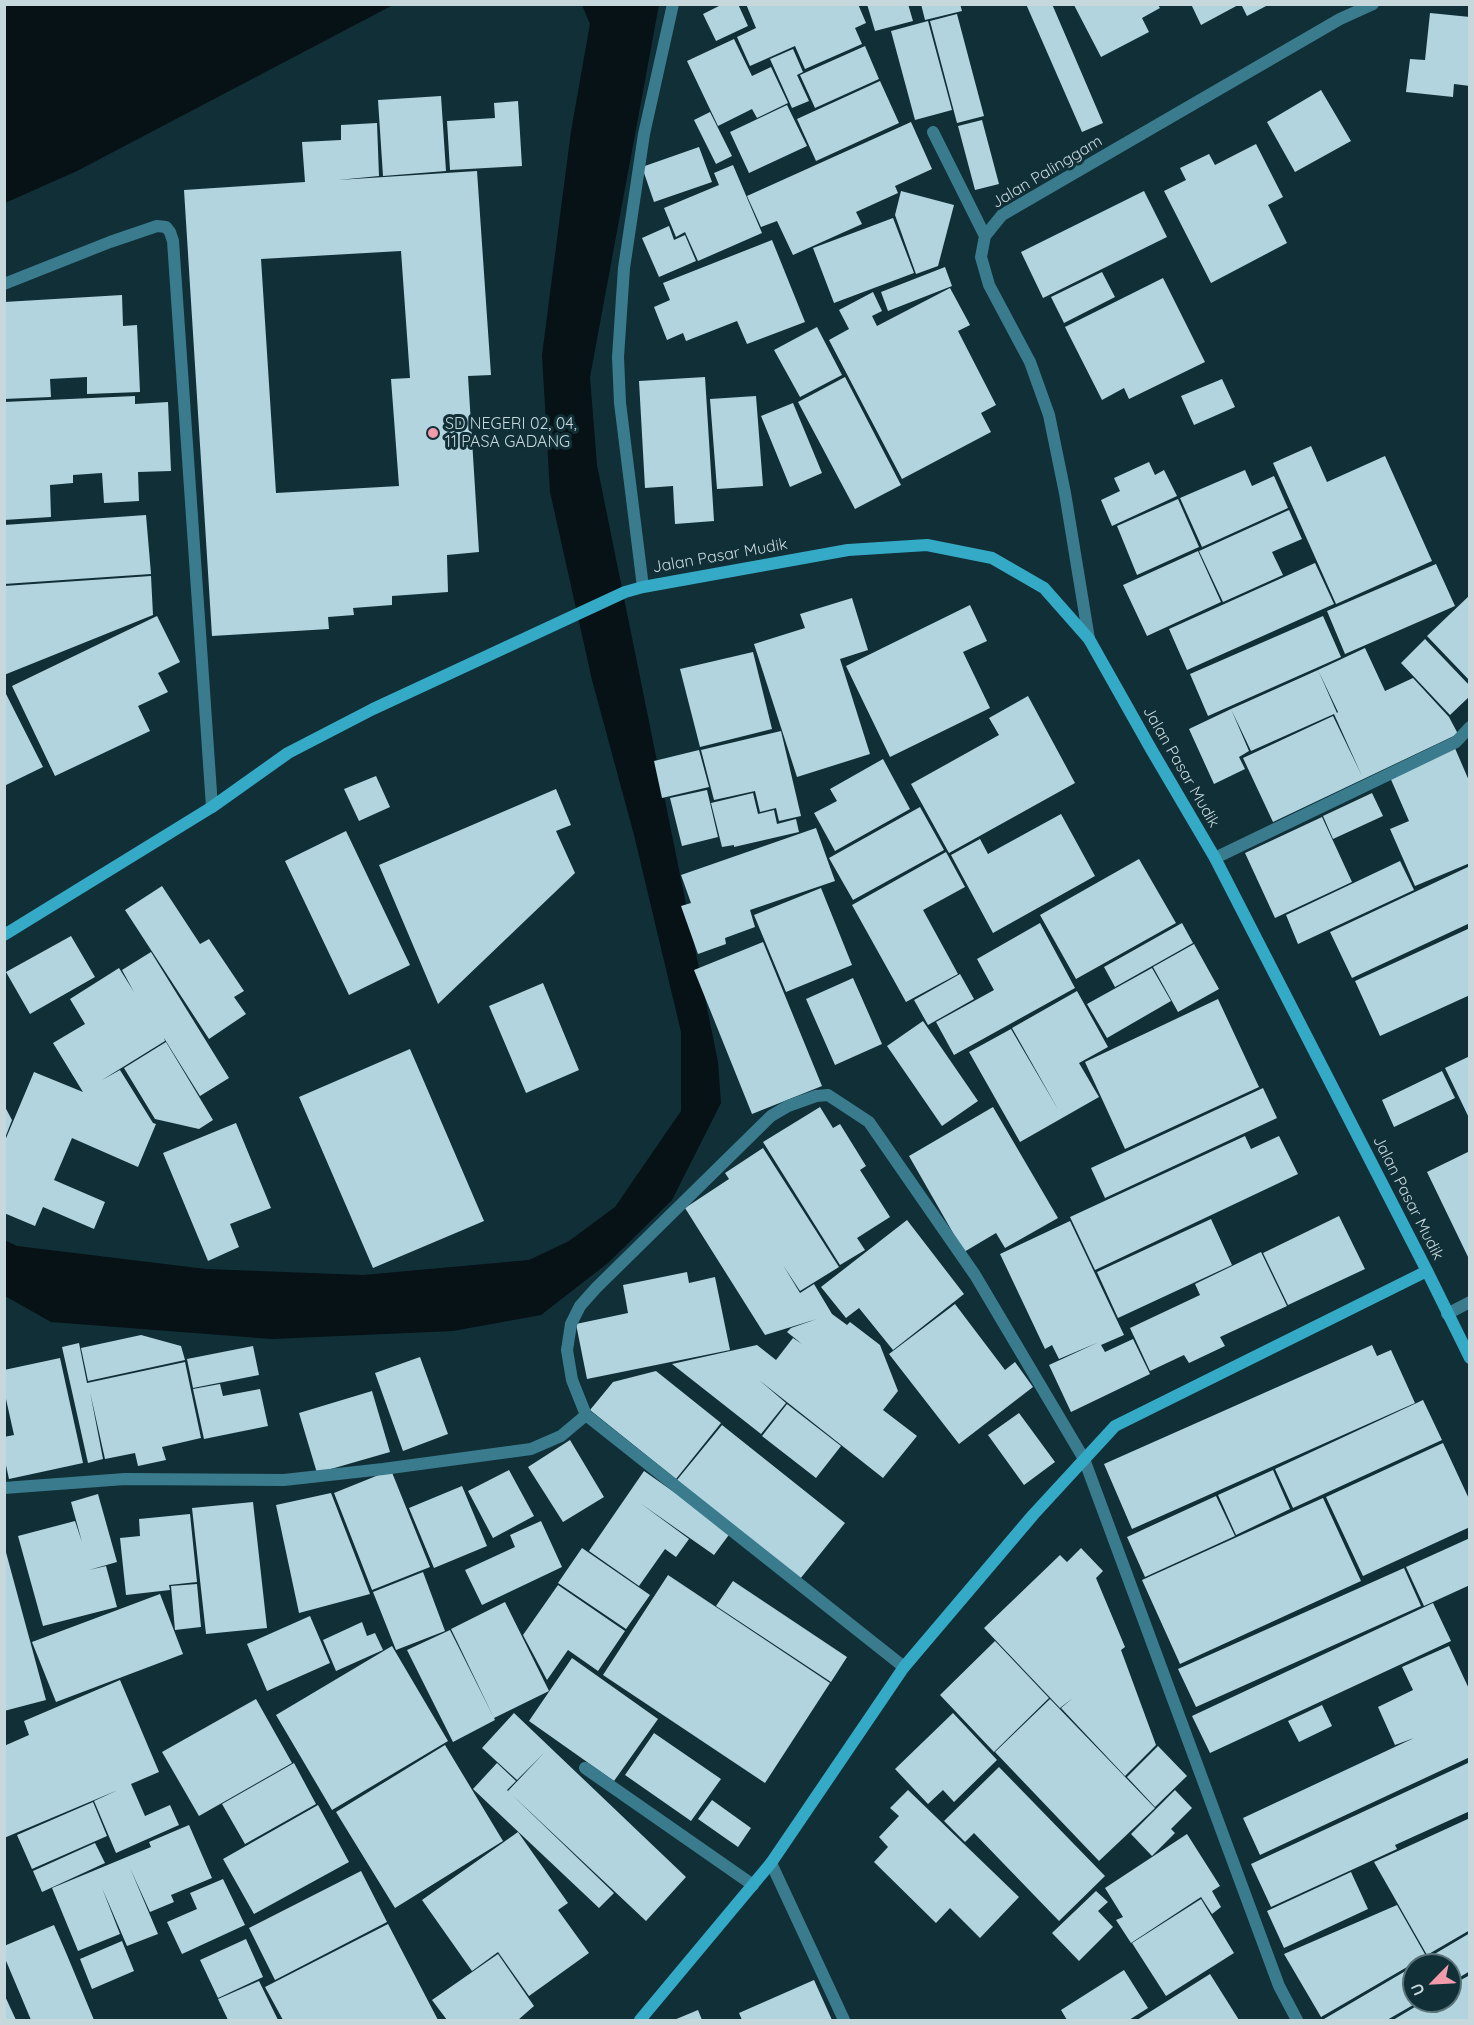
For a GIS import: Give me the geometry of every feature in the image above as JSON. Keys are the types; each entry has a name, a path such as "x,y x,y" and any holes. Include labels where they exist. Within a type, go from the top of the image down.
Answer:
{"main road":[{"name":"Jalan Pasar Mudik","path":"4,935 212,807 288,753 373,709 625,592 643,586 849,550 927,546 992,558 1044,588 1089,639 1215,858 1470,1358"},
{"path":"640,2020 771,1863 904,1667 1033,1515 1115,1426 1427,1271"}],"street":[{"path":"643,586 620,403 618,357 624,268 644,134 672,4"},
{"name":"Jalan Palinggam","path":"985,236 1002,215 1340,19 1372,4"},
{"path":"933,132 985,236 981,257 989,285 1030,362 1049,415 1065,493 1089,639"},
{"path":"4,284 157,226 166,227 170,232 173,241 212,807"},
{"path":"1215,858 1456,742 1470,727"},
{"path":"904,1667 586,1416 572,1380 567,1350 571,1324 580,1305 771,1116 802,1100 828,1095 869,1122 890,1150 975,1275 1084,1459 1275,1974 1296,2020"},
{"path":"1447,1314 1470,1302"},
{"path":"4,1488 125,1479 284,1480 383,1469 531,1449 561,1436 586,1416"},
{"path":"585,1768 753,1885"},
{"path":"771,1863 844,2020"}],"shaded area":[{"path":"4,5 393,5 77,171 5,203"},
{"path":"582,5 659,5 590,377 597,465 718,1062 721,1103 672,1200 608,1263 541,1315 453,1331 272,1339 51,1322 5,1296 4,1240 17,1246 206,1269 363,1275 529,1260 569,1241 615,1207 681,1111 681,1032 634,835 592,680 550,492 542,355 571,131 590,24"}],"building":[{"path":"723,4 738,4 748,26 716,41 703,14"},
{"path":"746,4 858,4 866,23 855,28 862,44 805,69 795,46 750,66 737,37 756,28"},
{"path":"867,4 908,4 913,21 875,31"},
{"path":"921,4 960,4 962,11 925,20"},
{"path":"1026,4 1052,4 1103,123 1082,132"},
{"path":"1191,4 1240,4 1201,25"},
{"path":"1241,4 1270,4 1247,16"},
{"path":"1074,5 1158,5 1160,8 1142,18 1149,32 1101,57"},
{"path":"1430,13 1470,17 1470,86 1454,84 1453,97 1406,92 1410,59 1425,60"},
{"path":"957,14 984,116 957,123 930,21"},
{"path":"928,21 952,110 915,120 891,31"},
{"path":"734,39 752,76 771,67 788,103 757,118 752,109 718,126 687,61"},
{"path":"865,46 879,79 815,108 800,75"},
{"path":"793,49 803,72 797,75 809,101 792,108 770,59"},
{"path":"880,81 899,123 816,161 797,119"},
{"path":"1321,90 1351,141 1295,172 1267,122"},
{"path":"441,96 446,171 383,176 378,100"},
{"path":"518,101 522,166 450,170 447,121 495,118 494,103"},
{"path":"787,105 807,146 749,173 730,132"},
{"path":"710,112 732,156 716,164 694,120"},
{"path":"982,120 999,184 975,190 958,126"},
{"path":"911,122 932,169 895,186 898,193 856,212 862,224 793,255 777,221 761,227 747,196"},
{"name":"SD NEGERI 02, 04, 11 PASA GADANG","path":"377,123 379,176 338,180 477,171 491,375 468,376 479,552 447,555 448,592 392,596 392,605 353,608 354,615 328,617 329,629 212,636 184,190 305,182 302,142 341,140 341,125","holes":["401,251 410,378 391,379 399,486 276,493 261,259"]},
{"path":"1256,144 1283,197 1268,205 1287,243 1211,283 1164,191 1186,180 1180,168 1209,154 1215,165"},
{"path":"699,147 712,182 654,202 642,167"},
{"path":"733,165 762,233 698,261 685,232 676,237 664,208 719,185 714,173"},
{"path":"901,191 954,205 938,266 916,274 895,215"},
{"path":"1144,191 1167,237 1043,298 1021,252"},
{"path":"893,218 914,273 834,303 813,248"},
{"path":"669,226 674,240 685,235 696,261 659,277 642,238"},
{"path":"772,240 805,322 747,344 737,321 686,341 683,333 667,340 654,307 670,300 663,283"},
{"path":"945,267 952,286 888,311 881,292"},
{"path":"1102,272 1115,297 1064,323 1051,297"},
{"path":"1163,278 1205,362 1129,399 1124,388 1102,400 1065,327"},
{"path":"950,288 970,325 958,331 996,405 981,413 991,432 902,479 829,340 849,329 839,310 873,292 882,311 872,316 877,326"},
{"path":"122,295 123,326 137,325 140,392 87,394 87,377 50,379 51,397 4,399 4,302"},
{"path":"817,327 842,375 800,397 774,350"},
{"path":"705,377 714,521 675,524 673,486 645,488 639,381"},
{"path":"845,377 901,485 855,509 798,402"},
{"path":"1222,379 1235,407 1194,425 1181,396"},
{"path":"135,396 135,404 168,402 171,471 138,472 139,501 104,503 102,473 73,475 73,483 50,485 51,517 4,520 4,402"},
{"path":"756,396 763,486 717,489 710,399"},
{"path":"793,403 822,473 790,487 761,416"},
{"path":"1311,446 1327,482 1385,456 1432,561 1336,604 1273,463"},
{"path":"1149,462 1155,475 1164,470 1177,496 1112,526 1101,500 1120,491 1114,478"},
{"path":"1245,470 1252,486 1274,476 1288,508 1202,547 1180,498"},
{"path":"1178,499 1199,547 1137,575 1117,526"},
{"path":"1289,510 1302,539 1272,552 1283,575 1223,602 1199,551"},
{"path":"146,515 151,574 4,584 4,525"},
{"path":"1198,551 1221,602 1147,636 1123,585"},
{"path":"1315,563 1334,604 1187,670 1169,629"},
{"path":"1436,564 1455,606 1345,654 1327,611"},
{"path":"151,576 153,615 4,675 4,586"},
{"path":"1470,595 1470,681 1427,636"},
{"path":"852,598 868,650 840,659 870,754 797,777 754,644 805,628 800,614"},
{"path":"970,605 987,641 963,652 990,708 890,757 846,666"},
{"path":"157,616 180,662 158,673 168,692 138,706 150,731 55,776 12,686"},
{"path":"1323,616 1341,657 1208,716 1190,674"},
{"path":"1425,639 1470,686 1470,696 1450,715 1401,663"},
{"path":"1365,648 1385,691 1413,678 1449,717 1458,734 1273,822 1243,758 1333,716 1362,776 1334,714 1251,751 1231,709","holes":["1318,670 1338,712 1337,713"]},
{"path":"753,652 772,729 700,747 680,669"},
{"path":"4,690 43,767 4,786"},
{"path":"1028,696 1075,783 949,853 911,784 999,735 989,718"},
{"path":"1231,709 1249,751 1239,757 1245,769 1214,784 1189,729"},
{"path":"781,731 801,816 779,821 776,808 760,812 755,791 714,800 701,750"},
{"path":"1454,746 1470,783 1470,863 1415,886 1390,829 1409,821 1389,775"},
{"path":"699,750 709,787 662,798 654,761"},
{"path":"883,759 910,809 835,851 814,813 837,801 830,789"},
{"path":"376,776 390,807 359,821 344,789"},
{"path":"556,789 571,825 556,831 575,873 438,1004 379,865"},
{"path":"707,790 718,837 682,846 670,798"},
{"path":"753,793 758,814 774,810 777,824 796,819 799,832 734,847 734,845 722,847 711,803"},
{"path":"1372,793 1383,816 1333,839 1323,816"},
{"path":"920,807 944,850 853,900 829,858"},
{"path":"1061,814 1095,876 993,933 951,855 980,839 988,854"},
{"path":"1322,817 1352,882 1275,918 1245,853"},
{"path":"816,828 835,881 750,910 755,927 725,938 726,944 698,954 681,906 691,903 681,875"},
{"path":"346,831 410,965 349,995 285,861"},
{"path":"946,852 965,887 923,910 958,974 906,1002 852,905"},
{"path":"1139,859 1176,923 1076,979 1040,915"},
{"path":"1400,861 1414,890 1298,944 1286,915"},
{"path":"1470,866 1470,923 1352,978 1330,932"},
{"path":"162,886 200,944 209,939 244,991 234,997 246,1014 209,1039 125,910"},
{"path":"821,888 852,965 786,992 754,915"},
{"path":"1040,923 1075,988 954,1055 936,1022 994,990 977,959"},
{"path":"1182,923 1193,943 1115,987 1104,967"},
{"path":"1470,928 1470,995 1380,1036 1355,981"},
{"path":"71,936 95,977 30,1014 6,972"},
{"path":"763,942 822,1086 752,1114 694,970"},
{"path":"1194,944 1219,989 1178,1012 1153,967"},
{"path":"151,952 229,1078 200,1096 164,1038 165,1041 102,1080 120,1070 153,1123 156,1124 138,1167 72,1138 54,1180 105,1202 94,1229 43,1207 35,1226 4,1213 4,1143 34,1072 83,1092 53,1043 85,1024 70,999 119,968 134,992 122,970"},
{"path":"1152,968 1171,1001 1107,1038 1087,1004"},
{"path":"960,974 974,999 928,1025 914,1000"},
{"path":"853,978 882,1044 835,1065 806,999"},
{"path":"543,983 579,1070 526,1093 489,1006"},
{"path":"1077,991 1108,1047 1079,1063 1099,1097 1020,1142 969,1052 1011,1029 1059,1111 1012,1028"},
{"path":"1218,999 1259,1087 1125,1149 1085,1062"},
{"path":"923,1021 978,1101 942,1126 887,1046"},
{"path":"166,1042 213,1120 199,1129 155,1119 124,1068"},
{"path":"410,1049 484,1221 373,1268 299,1097"},
{"path":"1470,1056 1470,1120 1445,1068"},
{"path":"1442,1071 1455,1098 1394,1127 1382,1100"},
{"path":"1263,1088 1277,1118 1105,1198 1091,1168"},
{"path":"4,1105 12,1120 5,1138 4,1138"},
{"path":"820,1107 833,1128 840,1124 866,1166 860,1170 890,1217 857,1238 865,1250 840,1265 763,1142"},
{"path":"993,1107 1058,1218 1005,1248 996,1233 964,1252 909,1156"},
{"path":"236,1123 271,1208 230,1224 239,1247 208,1261 163,1153"},
{"path":"1245,1136 1251,1149 1279,1136 1298,1174 1095,1270 1070,1217"},
{"path":"763,1148 839,1267 800,1291 783,1265 800,1293 814,1284 832,1314 847,1325 850,1322 880,1345 898,1391 883,1410 917,1436 883,1478 759,1380 786,1403 761,1434 672,1364 757,1345 776,1360 793,1338 802,1344 787,1332 791,1328 817,1319 765,1335 685,1208 729,1179 725,1173"},
{"path":"1470,1151 1470,1261 1427,1172"},
{"path":"1339,1216 1365,1269 1288,1305 1263,1253"},
{"path":"1211,1219 1232,1265 1118,1318 1097,1272"},
{"path":"907,1220 964,1294 893,1350 859,1308 846,1318 821,1287"},
{"path":"1070,1221 1124,1335 1101,1345 1105,1352 1133,1339 1150,1374 1071,1412 1049,1365 1099,1342 1059,1359 1052,1345 1045,1349 1000,1254"},
{"path":"1261,1252 1287,1306 1220,1337 1225,1346 1189,1363 1184,1355 1150,1371 1130,1328 1200,1295 1195,1284"},
{"path":"687,1272 689,1283 715,1277 730,1350 587,1379 576,1324 628,1313 623,1285"},
{"path":"955,1304 1005,1370 1015,1362 1033,1387 959,1444 889,1354"},
{"path":"141,1335 181,1346 185,1360 88,1381 81,1348"},
{"path":"79,1343 87,1383 185,1362 201,1438 162,1447 166,1460 138,1466 135,1453 105,1459 90,1392 103,1459 88,1463 62,1347"},
{"path":"1372,1345 1377,1356 1391,1350 1415,1403 1132,1529 1104,1464"},
{"path":"253,1346 259,1375 193,1388 187,1359"},
{"path":"420,1357 448,1434 403,1451 375,1373"},
{"path":"60,1358 83,1463 9,1479 4,1456 4,1437 14,1435 4,1390 4,1370"},
{"path":"656,1371 721,1423 676,1479 590,1410 613,1382"},
{"path":"220,1384 223,1396 260,1389 268,1426 204,1439 193,1389"},
{"path":"372,1391 390,1452 317,1473 299,1413"},
{"path":"1423,1400 1442,1440 1293,1508 1275,1469"},
{"path":"787,1404 841,1446 816,1478 762,1436"},
{"path":"1019,1413 1055,1462 1024,1485 988,1435"},
{"path":"722,1425 845,1523 800,1579 677,1480"},
{"path":"570,1440 604,1497 563,1522 528,1467"},
{"path":"1443,1443 1470,1501 1470,1527 1363,1576 1326,1497"},
{"path":"391,1470 430,1567 372,1590 334,1493"},
{"path":"509,1470 534,1516 493,1538 468,1491"},
{"path":"1273,1470 1290,1509 1236,1535 1218,1495"},
{"path":"644,1471 731,1532 714,1555 640,1503 689,1539 676,1557 665,1549 639,1586 589,1551"},
{"path":"462,1486 487,1546 434,1568 409,1508"},
{"path":"331,1493 370,1594 299,1613 276,1505"},
{"path":"98,1494 117,1562 89,1570 106,1566 117,1607 43,1626 18,1536 75,1521 82,1542 71,1502"},
{"path":"1216,1496 1235,1536 1145,1577 1127,1537"},
{"path":"1323,1498 1361,1581 1180,1664 1142,1580"},
{"path":"253,1502 267,1628 206,1634 192,1508"},
{"path":"190,1514 197,1582 169,1585 170,1590 126,1595 120,1538 140,1536 139,1519"},
{"path":"541,1521 562,1567 482,1605 465,1570 515,1547 510,1535"},
{"path":"1470,1538 1470,1585 1424,1606 1406,1567"},
{"path":"4,1545 46,1700 4,1711"},
{"path":"582,1548 650,1595 626,1629 558,1583"},
{"path":"1081,1548 1103,1571 1096,1578 1125,1647 1121,1650 1156,1745 1125,1776 1061,1708 1073,1698 1060,1708 984,1628 1060,1555 1067,1562"},
{"path":"1404,1568 1421,1606 1196,1707 1178,1669"},
{"path":"423,1572 445,1631 396,1650 373,1592"},
{"path":"668,1575 830,1683 765,1783 603,1675"},
{"path":"733,1581 847,1657 831,1682 716,1606"},
{"path":"197,1584 201,1627 175,1630 171,1586"},
{"path":"558,1585 625,1631 598,1671 568,1650 547,1680 523,1635"},
{"path":"160,1594 183,1654 56,1702 32,1642"},
{"path":"505,1602 549,1691 494,1718 451,1629"},
{"path":"1433,1603 1451,1641 1210,1753 1192,1716"},
{"path":"310,1616 330,1663 267,1691 247,1644"},
{"path":"362,1622 367,1636 375,1633 383,1650 336,1671 323,1640"},
{"path":"450,1630 495,1720 453,1742 407,1650"},
{"path":"995,1641 1049,1698 994,1752 940,1695"},
{"path":"392,1646 448,1741 332,1810 276,1715"},
{"path":"1449,1646 1470,1691 1470,1757 1260,1855 1243,1818 1414,1738 1395,1745 1378,1707 1413,1690 1402,1667"},
{"path":"572,1658 658,1719 614,1781 529,1721"},
{"path":"120,1680 159,1772 131,1784 145,1816 170,1805 179,1825 116,1853 94,1801 118,1790 4,1838 4,1746 29,1735 24,1721"},
{"path":"256,1699 292,1763 199,1816 162,1752"},
{"path":"1050,1699 1155,1808 1099,1861 995,1752"},
{"path":"1322,1705 1332,1726 1299,1742 1288,1721"},
{"path":"514,1713 686,1877 646,1921 508,1791 544,1753 517,1780 482,1748"},
{"path":"953,1713 997,1760 954,1802 943,1790 928,1804 895,1769"},
{"path":"654,1733 721,1779 691,1821 625,1775"},
{"path":"445,1745 503,1841 395,1908 336,1812"},
{"path":"1158,1746 1187,1776 1155,1807 1127,1777"},
{"path":"1470,1762 1470,1811 1395,1845 1397,1849 1271,1907 1251,1864"},
{"path":"294,1763 316,1804 245,1844 222,1804"},
{"path":"497,1763 516,1781 507,1790 614,1893 599,1908 473,1789"},
{"path":"999,1767 1105,1876 1059,1921 974,1833 965,1842 944,1821"},
{"path":"908,1790 1019,1897 980,1938 950,1908 936,1923 874,1862 888,1847 879,1837 899,1816 890,1808"},
{"path":"1175,1790 1192,1808 1171,1829 1175,1833 1152,1856 1131,1834"},
{"path":"712,1800 751,1828 738,1847 698,1819"},
{"path":"93,1802 107,1836 32,1869 17,1835"},
{"path":"318,1805 349,1862 254,1914 223,1859"},
{"path":"1470,1818 1470,1930 1430,1953 1426,1953 1374,1862"},
{"path":"189,1825 212,1878 171,1895 174,1902 150,1912 130,1868 158,1934 127,1946 102,1888 120,1934 78,1951 52,1888 151,1847 149,1842"},
{"path":"518,1832 568,1903 558,1910 589,1953 529,1996 498,1952 472,1971 422,1900"},
{"path":"1187,1834 1220,1886 1212,1891 1221,1907 1212,1914 1201,1897 1131,1943 1116,1920 1123,1917 1105,1888"},
{"path":"95,1843 105,1863 42,1892 33,1871"},
{"path":"361,1871 387,1922 275,1980 249,1928"},
{"path":"1351,1872 1368,1909 1284,1948 1267,1911"},
{"path":"223,1879 245,1925 182,1954 167,1922 197,1909 190,1893"},
{"path":"1096,1891 1108,1902 1098,1911 1113,1927 1079,1961 1052,1933"},
{"path":"1201,1899 1234,1953 1166,1996 1132,1943"},
{"path":"1397,1905 1424,1953 1402,1953 1402,1970 1321,2017 1284,1954"},
{"path":"388,1924 438,2020 283,2020 265,1987"},
{"path":"54,1925 94,2020 31,2020 4,1956 4,1946"},
{"path":"1470,1933 1470,1971 1462,1976 1462,1953 1436,1953"},
{"path":"246,1939 263,1977 218,1998 200,1960"},
{"path":"122,1941 134,1971 92,1989 80,1959"},
{"path":"498,1954 534,2006 518,2020 447,2020 432,2000"},
{"path":"1124,1970 1148,2008 1129,2020 1067,2020 1061,2010"},
{"path":"1402,1973 1402,2011 1387,2020 1324,2019"},
{"path":"1210,1974 1239,2020 1137,2020"},
{"path":"1470,1975 1470,2018 1465,2020 1393,2020 1405,2013 1462,2013 1462,1979"},
{"path":"814,1980 832,2020 742,2020 739,2013"},
{"path":"259,1981 278,2020 228,2020 218,1999"},
{"path":"4,1994 16,2020 4,2020"},
{"path":"698,2010 702,2020 674,2020"}],"place":[{"name":"SD NEGERI 02, 04, 11 PASA GADANG","path":"433,433"}]}
